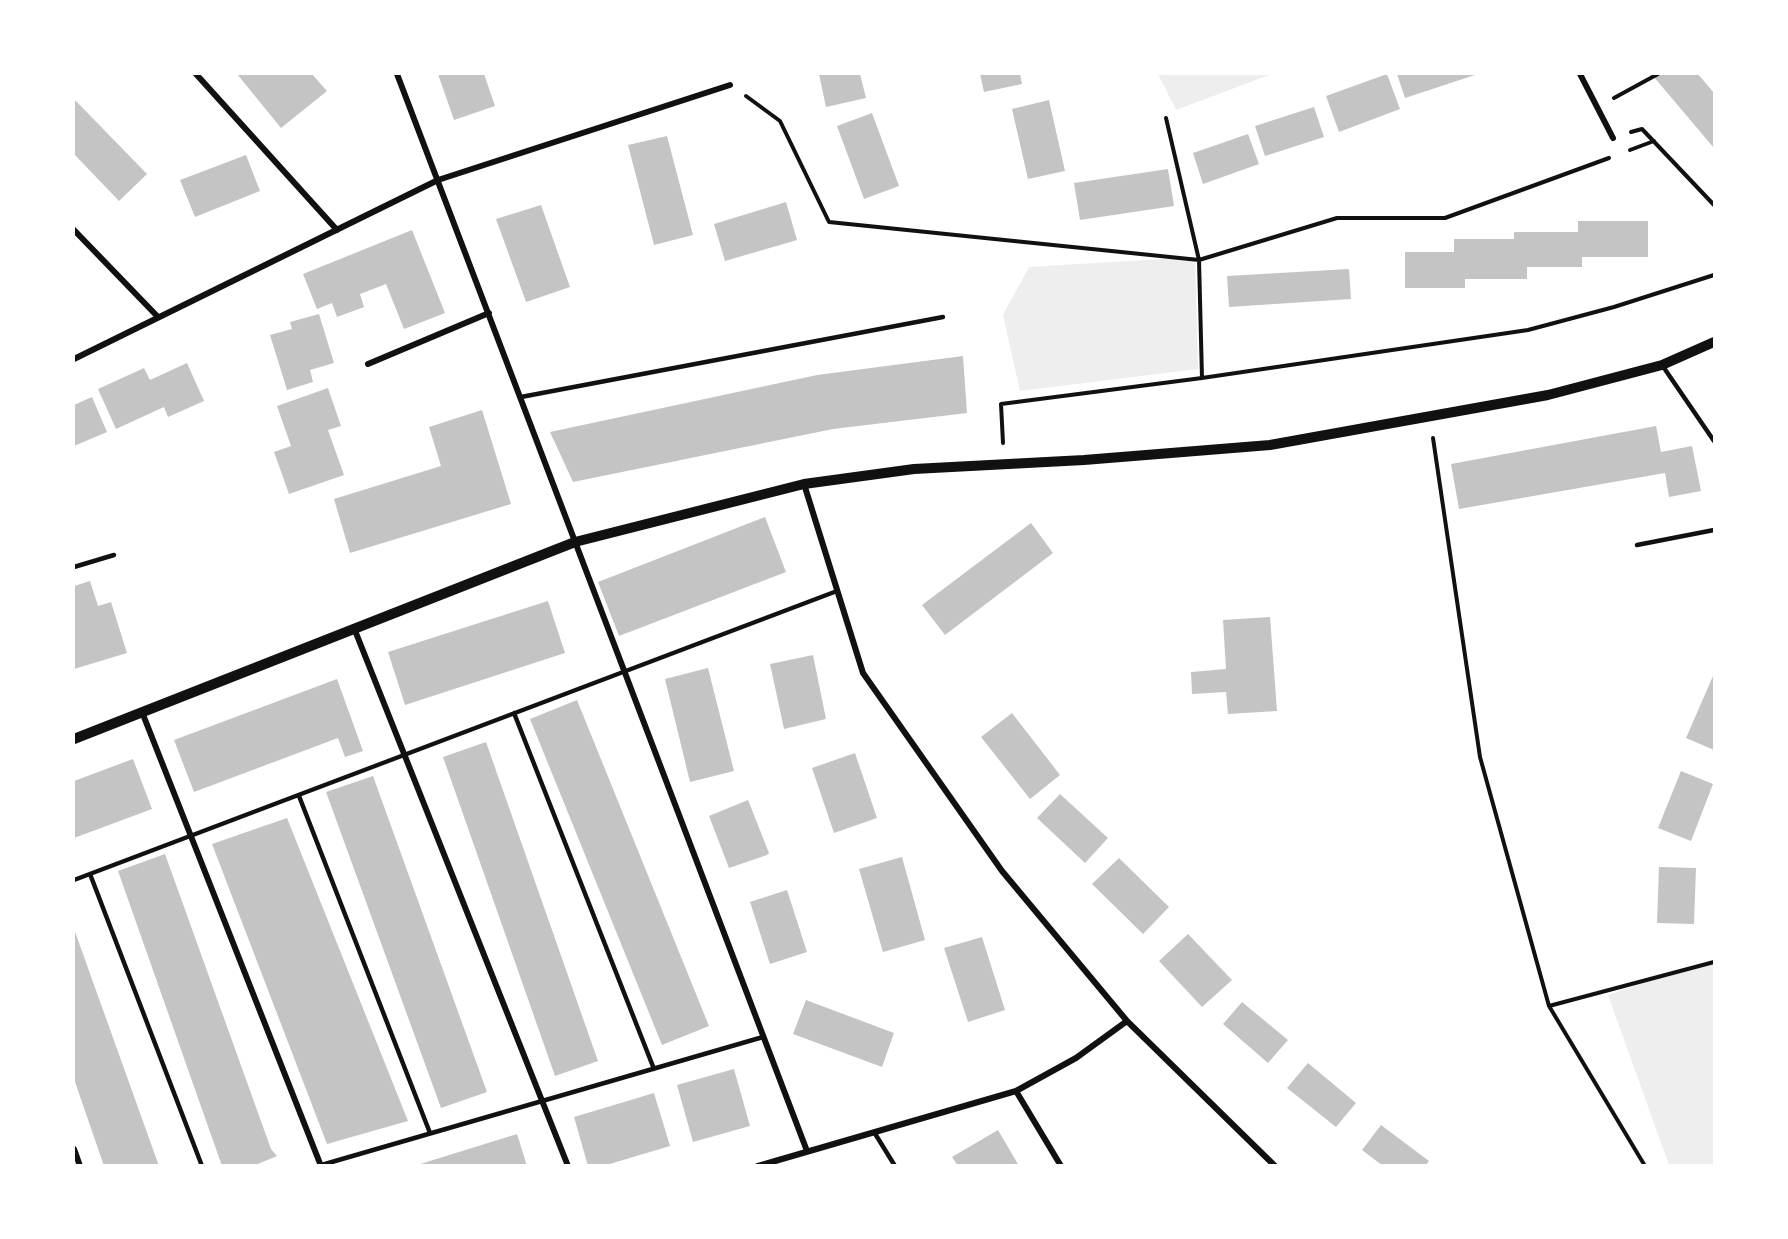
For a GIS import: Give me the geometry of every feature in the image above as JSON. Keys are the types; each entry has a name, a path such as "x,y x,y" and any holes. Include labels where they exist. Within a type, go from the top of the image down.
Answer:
{"street":[{"path":"196,74 337,230"},
{"path":"397,74 807,1151"},
{"path":"1580,74 1613,138"},
{"path":"74,359 438,180 730,85"},
{"path":"74,230 158,317"},
{"path":"368,364 489,313"},
{"path":"74,738 575,542 804,484 914,469 1270,445 1548,395 1662,365 1714,342"},
{"path":"804,484 863,674 1002,871 1127,1021 1275,1166"},
{"path":"354,628 568,1166"},
{"path":"142,712 320,1165"},
{"path":"758,1166 1016,1091 1076,1059 1127,1021"},
{"path":"1016,1091 1061,1166"},
{"path":"74,1149 80,1166"}],"lane":[{"path":"520,397 943,317"},
{"path":"1662,365 1714,441"},
{"path":"1637,545 1714,530"},
{"path":"74,567 114,555"},
{"path":"74,880 837,591"},
{"path":"514,713 654,1069"},
{"path":"299,796 430,1133"},
{"path":"90,874 202,1166"},
{"path":"320,1165 763,1037"},
{"path":"874,1132 895,1166"}],"path":[{"path":"1597,107 1658,74"},
{"path":"730,85 780,121 829,222 1199,260 1336,218 1445,218 1610,158"},
{"path":"1166,118 1199,260 1202,378"},
{"path":"1613,138 1642,129 1714,205"},
{"path":"1621,153 1654,141"},
{"path":"1004,464 1001,404 1202,378 1528,330 1614,307 1714,275"},
{"path":"1430,417 1480,757 1549,1006 1645,1166"},
{"path":"1549,1006 1714,962"}],"shaded area":[{"path":"1158,74 1272,74 1176,110"},
{"path":"1195,257 1198,369 1020,391 1003,315 1029,267"},
{"path":"1714,959 1714,1165 1669,1165 1608,995"}],"building":[{"path":"237,74 312,74 327,91 281,128"},
{"path":"438,74 484,74 495,106 454,120"},
{"path":"819,74 860,74 866,98 826,107"},
{"path":"980,74 1020,74 1022,84 984,92"},
{"path":"1387,74 1400,109 1339,132 1326,96"},
{"path":"1397,74 1478,74 1405,98"},
{"path":"1655,74 1698,74 1714,93 1714,148 1653,76"},
{"path":"74,99 147,174 119,201 74,154"},
{"path":"1049,100 1065,171 1028,179 1012,109"},
{"path":"1314,107 1324,137 1265,156 1255,126"},
{"path":"872,113 899,186 864,199 837,126"},
{"path":"1248,134 1259,164 1203,184 1193,153"},
{"path":"667,136 693,235 654,245 628,145"},
{"path":"246,155 260,191 195,217 180,180"},
{"path":"1168,169 1174,206 1080,220 1074,183"},
{"path":"786,202 797,240 725,261 714,224"},
{"path":"541,205 570,287 526,302 496,219"},
{"path":"1578,221 1648,221 1648,257 1582,257 1582,267 1527,267 1527,279 1465,279 1465,288 1405,288 1405,252 1454,252 1454,239 1514,239 1514,232 1578,232"},
{"path":"412,230 445,313 404,329 386,284 360,294 364,307 337,317 332,303 317,309 303,274"},
{"path":"1349,269 1351,299 1229,307 1227,276"},
{"path":"319,314 334,363 310,370 313,382 287,390 270,335 292,329 290,322"},
{"path":"963,356 967,413 833,429 573,482 550,432 817,375"},
{"path":"187,363 204,401 168,417 164,407 116,429 98,389 144,368 150,380"},
{"path":"328,388 341,426 328,430 344,475 289,494 274,452 291,446 277,406"},
{"path":"92,397 107,432 74,446 74,405"},
{"path":"482,410 511,504 350,553 334,499 441,466 429,427"},
{"path":"1656,426 1661,452 1692,446 1701,491 1669,497 1665,473 1459,509 1451,464"},
{"path":"765,517 786,572 619,636 598,582"},
{"path":"1031,523 1053,553 945,635 922,605"},
{"path":"90,581 98,606 111,602 127,653 74,669 74,586"},
{"path":"548,601 565,653 405,705 388,652"},
{"path":"1270,617 1277,711 1228,714 1226,692 1192,694 1191,672 1226,669 1223,620"},
{"path":"813,655 826,719 784,729 770,664"},
{"path":"708,668 734,771 690,782 665,679"},
{"path":"1714,676 1714,750 1686,738"},
{"path":"337,679 363,751 345,757 338,738 194,792 174,740"},
{"path":"577,700 709,1026 662,1045 530,719"},
{"path":"1012,713 1060,775 1030,799 981,737"},
{"path":"486,742 598,1061 555,1076 443,757"},
{"path":"855,753 877,818 834,833 812,768"},
{"path":"133,759 152,809 74,838 74,781"},
{"path":"1681,771 1713,784 1691,841 1658,828"},
{"path":"373,776 487,1092 441,1108 326,792"},
{"path":"1060,794 1108,838 1085,863 1037,818"},
{"path":"748,800 769,853 729,868 709,816"},
{"path":"287,818 408,1121 327,1144 212,844"},
{"path":"165,854 271,1149 277,1156 253,1166 222,1166 118,871"},
{"path":"902,857 925,940 883,952 859,869"},
{"path":"1119,858 1169,907 1143,934 1092,884"},
{"path":"1659,867 1696,868 1694,924 1657,923"},
{"path":"787,890 807,952 770,964 750,902"},
{"path":"74,929 159,1166 104,1166 74,1079"},
{"path":"1188,934 1232,980 1202,1007 1159,961"},
{"path":"982,937 1005,1010 968,1022 944,948"},
{"path":"806,1000 894,1033 882,1067 793,1034"},
{"path":"1242,1002 1288,1040 1268,1063 1223,1024"},
{"path":"1308,1063 1356,1103 1336,1127 1287,1088"},
{"path":"734,1069 750,1126 693,1142 677,1085"},
{"path":"654,1093 670,1146 603,1166 588,1166 574,1117"},
{"path":"1381,1125 1429,1161 1425,1166 1383,1166 1362,1150"},
{"path":"998,1130 1019,1166 958,1166 952,1157"},
{"path":"517,1134 527,1166 417,1166 417,1165"}]}
